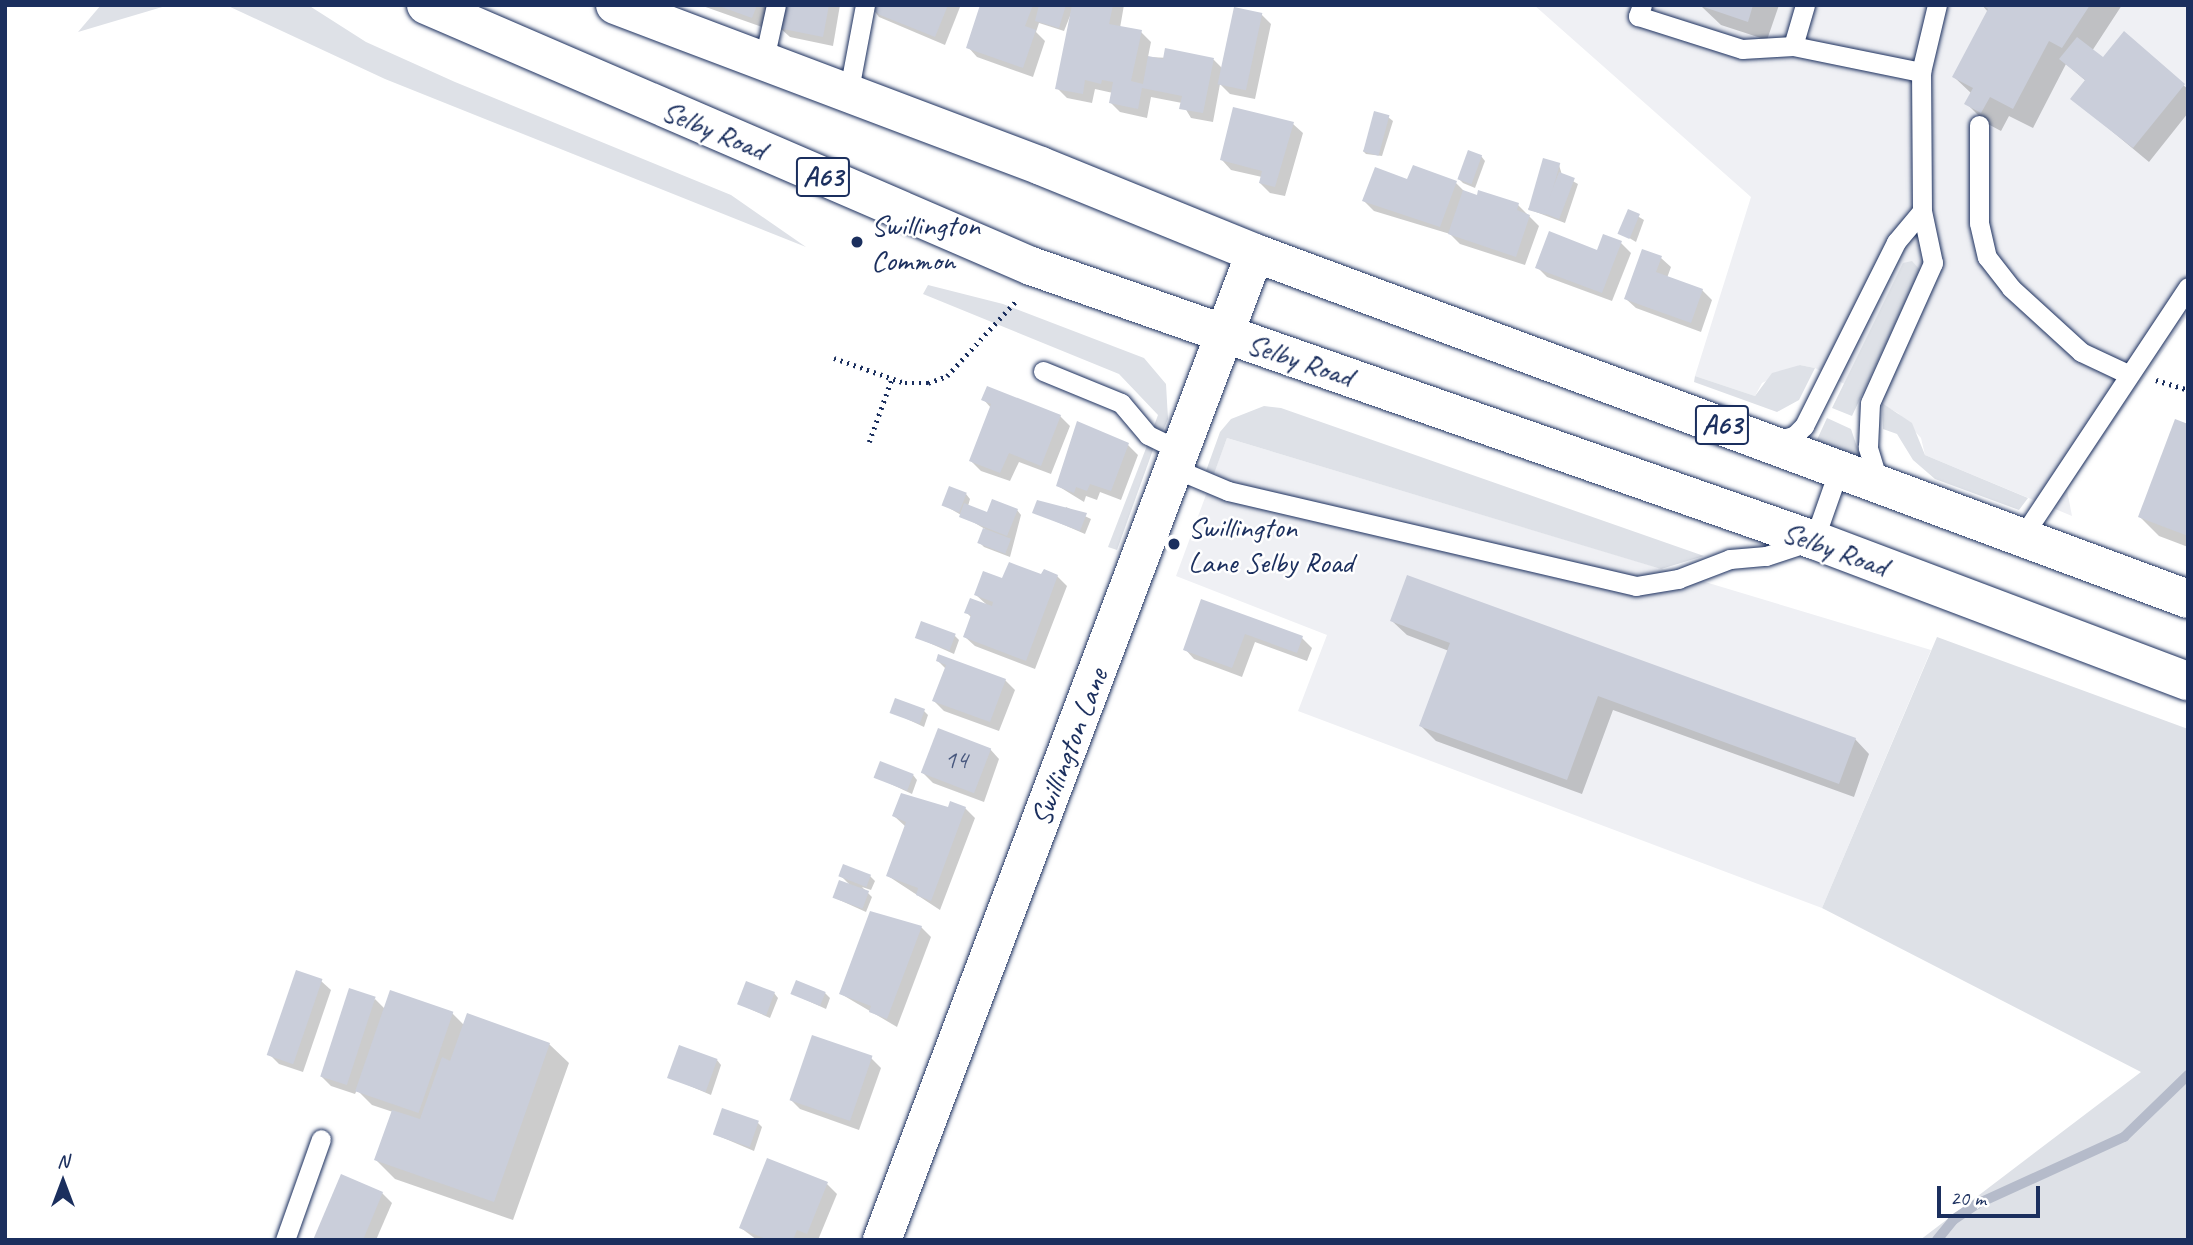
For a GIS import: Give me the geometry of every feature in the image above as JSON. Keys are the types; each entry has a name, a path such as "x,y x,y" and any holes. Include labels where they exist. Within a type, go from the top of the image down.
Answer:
{"main road":[{"name":"Selby Road","path":"426,5 1031,266 1814,540 2188,681"},
{"name":"A63","path":"615,5 763,64 1041,166 1255,253 2188,599"},
{"name":"Swillington Lane","path":"882,1240 1180,460 1255,253"}],"lane":[{"path":"763,64 776,5"},
{"path":"848,95 865,5"},
{"path":"1642,5 1638,16 1742,49 1793,47 1921,72"},
{"path":"1793,47 1805,5"},
{"path":"1879,484 1868,447 1870,403 1933,263 1922,211 1921,72 1937,5"},
{"path":"1979,125 1979,223 1987,257 2011,288 2081,352 2128,374"},
{"path":"1769,443 1795,435 1804,426 1896,242 1922,211"},
{"path":"2022,537 2188,287"},
{"path":"1043,371 1121,403 1148,435 1180,460 1228,491 1636,586 1678,579 1730,559 1766,556 1814,540 1839,469"},
{"path":"285,1240 321,1139"}],"path":[{"path":"834,358 892,378 928,383 947,376 1019,298 1031,266"},
{"path":"869,442 892,378"}],"shaded area":[{"path":"101,5 169,5 78,32"},
{"path":"226,5 308,5 366,42 455,82 731,195 806,247 385,79"},
{"path":"1534,5 2188,5 2188,315 2067,490 2072,516 1925,455 1921,438 1898,413 1815,368 1800,365 1762,383 1755,396 1695,376 1751,197"},
{"path":"1912,261 1920,270 1852,416 1832,408 1903,263"},
{"path":"928,285 1003,304 1144,358 1166,384 1168,419 1161,435 1152,431 1158,415 1119,374 923,294"},
{"path":"1800,365 1815,368 1799,400 1777,412 1694,382 1695,376 1755,396 1772,373"},
{"path":"1882,403 1912,423 1925,455 2028,498 2019,510 1935,479 1913,460 1897,434 1883,429"},
{"path":"1264,406 1281,408 1704,556 1661,569 1227,438 1214,474 1206,471 1220,432 1231,419"},
{"path":"1827,418 1851,429 1861,459 1815,444"},
{"path":"1227,438 1931,650 1822,908 1298,711 1327,635 1176,576"},
{"path":"1148,443 1154,447 1117,550 1108,547"},
{"path":"1937,637 2188,729 2188,1240 1920,1240 2141,1072 1822,908"}],"building":[{"path":"716,5 757,5 752,18"},
{"path":"782,5 829,5 823,37 778,28"},
{"path":"868,5 948,5 935,37 880,15"},
{"path":"980,5 1033,5 1025,26 1036,30 1023,68 966,48"},
{"path":"1039,5 1066,5 1059,28 1035,21"},
{"path":"1072,5 1113,5 1109,24 1142,30 1131,81 1143,84 1148,56 1163,59 1165,48 1214,58 1203,113 1179,109 1182,96 1142,88 1138,109 1109,103 1113,82 1102,80 1101,84 1085,80 1083,94 1055,89"},
{"path":"1698,5 1753,5 1748,22"},
{"path":"1982,5 2090,5 2062,48 2049,41 2013,109 1990,97 1981,113 1964,104 1973,88 1952,77 1988,9"},
{"path":"1234,7 1262,13 1246,90 1218,84"},
{"path":"2124,31 2185,84 2133,148 2070,99 2085,80 2059,59 2077,37 2103,57"},
{"path":"1233,107 1294,122 1275,187 1259,183 1262,171 1220,160"},
{"path":"1374,111 1389,115 1379,156 1363,152"},
{"path":"1468,150 1482,155 1471,184 1457,179"},
{"path":"1543,158 1560,163 1545,215 1528,210"},
{"path":"1413,165 1457,181 1440,227 1362,201 1375,167 1407,179"},
{"path":"1559,172 1575,178 1559,219 1543,213"},
{"path":"1463,190 1477,195 1478,190 1519,203 1517,210 1530,215 1516,257 1448,234"},
{"path":"1628,209 1640,214 1629,239 1617,234"},
{"path":"1549,231 1597,250 1603,234 1622,241 1602,293 1535,268"},
{"path":"1642,249 1662,256 1656,272 1703,289 1691,323 1624,299"},
{"path":"987,386 1061,415 1041,466 1009,453 1000,473 969,461 991,404 981,400"},
{"path":"2175,419 2188,424 2188,536 2138,517"},
{"path":"1077,421 1129,443 1111,491 1090,484 1087,491 1076,487 1074,493 1056,486"},
{"path":"949,486 967,493 959,512 941,506"},
{"path":"992,499 1018,509 1007,536 959,517 964,503 987,512"},
{"path":"1037,500 1087,513 1080,531 1032,513"},
{"path":"983,528 1011,539 1005,554 977,543"},
{"path":"1009,562 1041,574 1044,569 1058,575 1026,661 963,637 971,615 964,613 970,598 992,606 993,602 974,595 983,571 1002,578"},
{"path":"1407,575 1856,738 1839,784 1598,696 1567,780 1419,726 1450,643 1390,621"},
{"path":"1201,599 1303,636 1297,653 1245,634 1232,668 1183,650"},
{"path":"921,621 956,634 950,651 915,638"},
{"path":"938,654 1006,679 990,722 932,701 946,665 936,661"},
{"path":"895,698 925,709 920,724 890,713"},
{"path":"938,728 991,748 974,793 921,773"},
{"path":"880,761 914,774 907,791 874,778"},
{"path":"901,793 948,807 950,801 966,807 931,901 916,895 918,888 886,876 906,822 892,816"},
{"path":"843,864 871,875 866,887 838,876"},
{"path":"839,880 869,891 863,909 833,898"},
{"path":"870,911 922,926 887,1019 869,1012 871,1006 839,994"},
{"path":"296,970 322,979 293,1064 267,1055"},
{"path":"796,980 826,992 820,1006 790,994"},
{"path":"746,981 775,992 766,1015 737,1004"},
{"path":"349,988 376,997 347,1085 320,1076"},
{"path":"390,990 453,1012 419,1113 355,1091"},
{"path":"467,1013 550,1043 494,1202 374,1160 392,1110 420,1119 442,1057 450,1061"},
{"path":"812,1035 873,1056 850,1121 790,1100"},
{"path":"679,1045 718,1059 706,1092 667,1078"},
{"path":"722,1108 759,1121 750,1147 713,1134"},
{"path":"767,1158 828,1182 807,1234 797,1230 793,1240 768,1240 739,1228"},
{"path":"341,1174 383,1192 363,1240 313,1240"}],"waterway":[{"path":"1937,1240 1953,1220 1977,1204 2124,1137 2188,1075"}],"place":[{"name":"Swillington Common","path":"857,242"},
{"name":"Swillington Lane Selby Road","path":"1174,544"}]}
